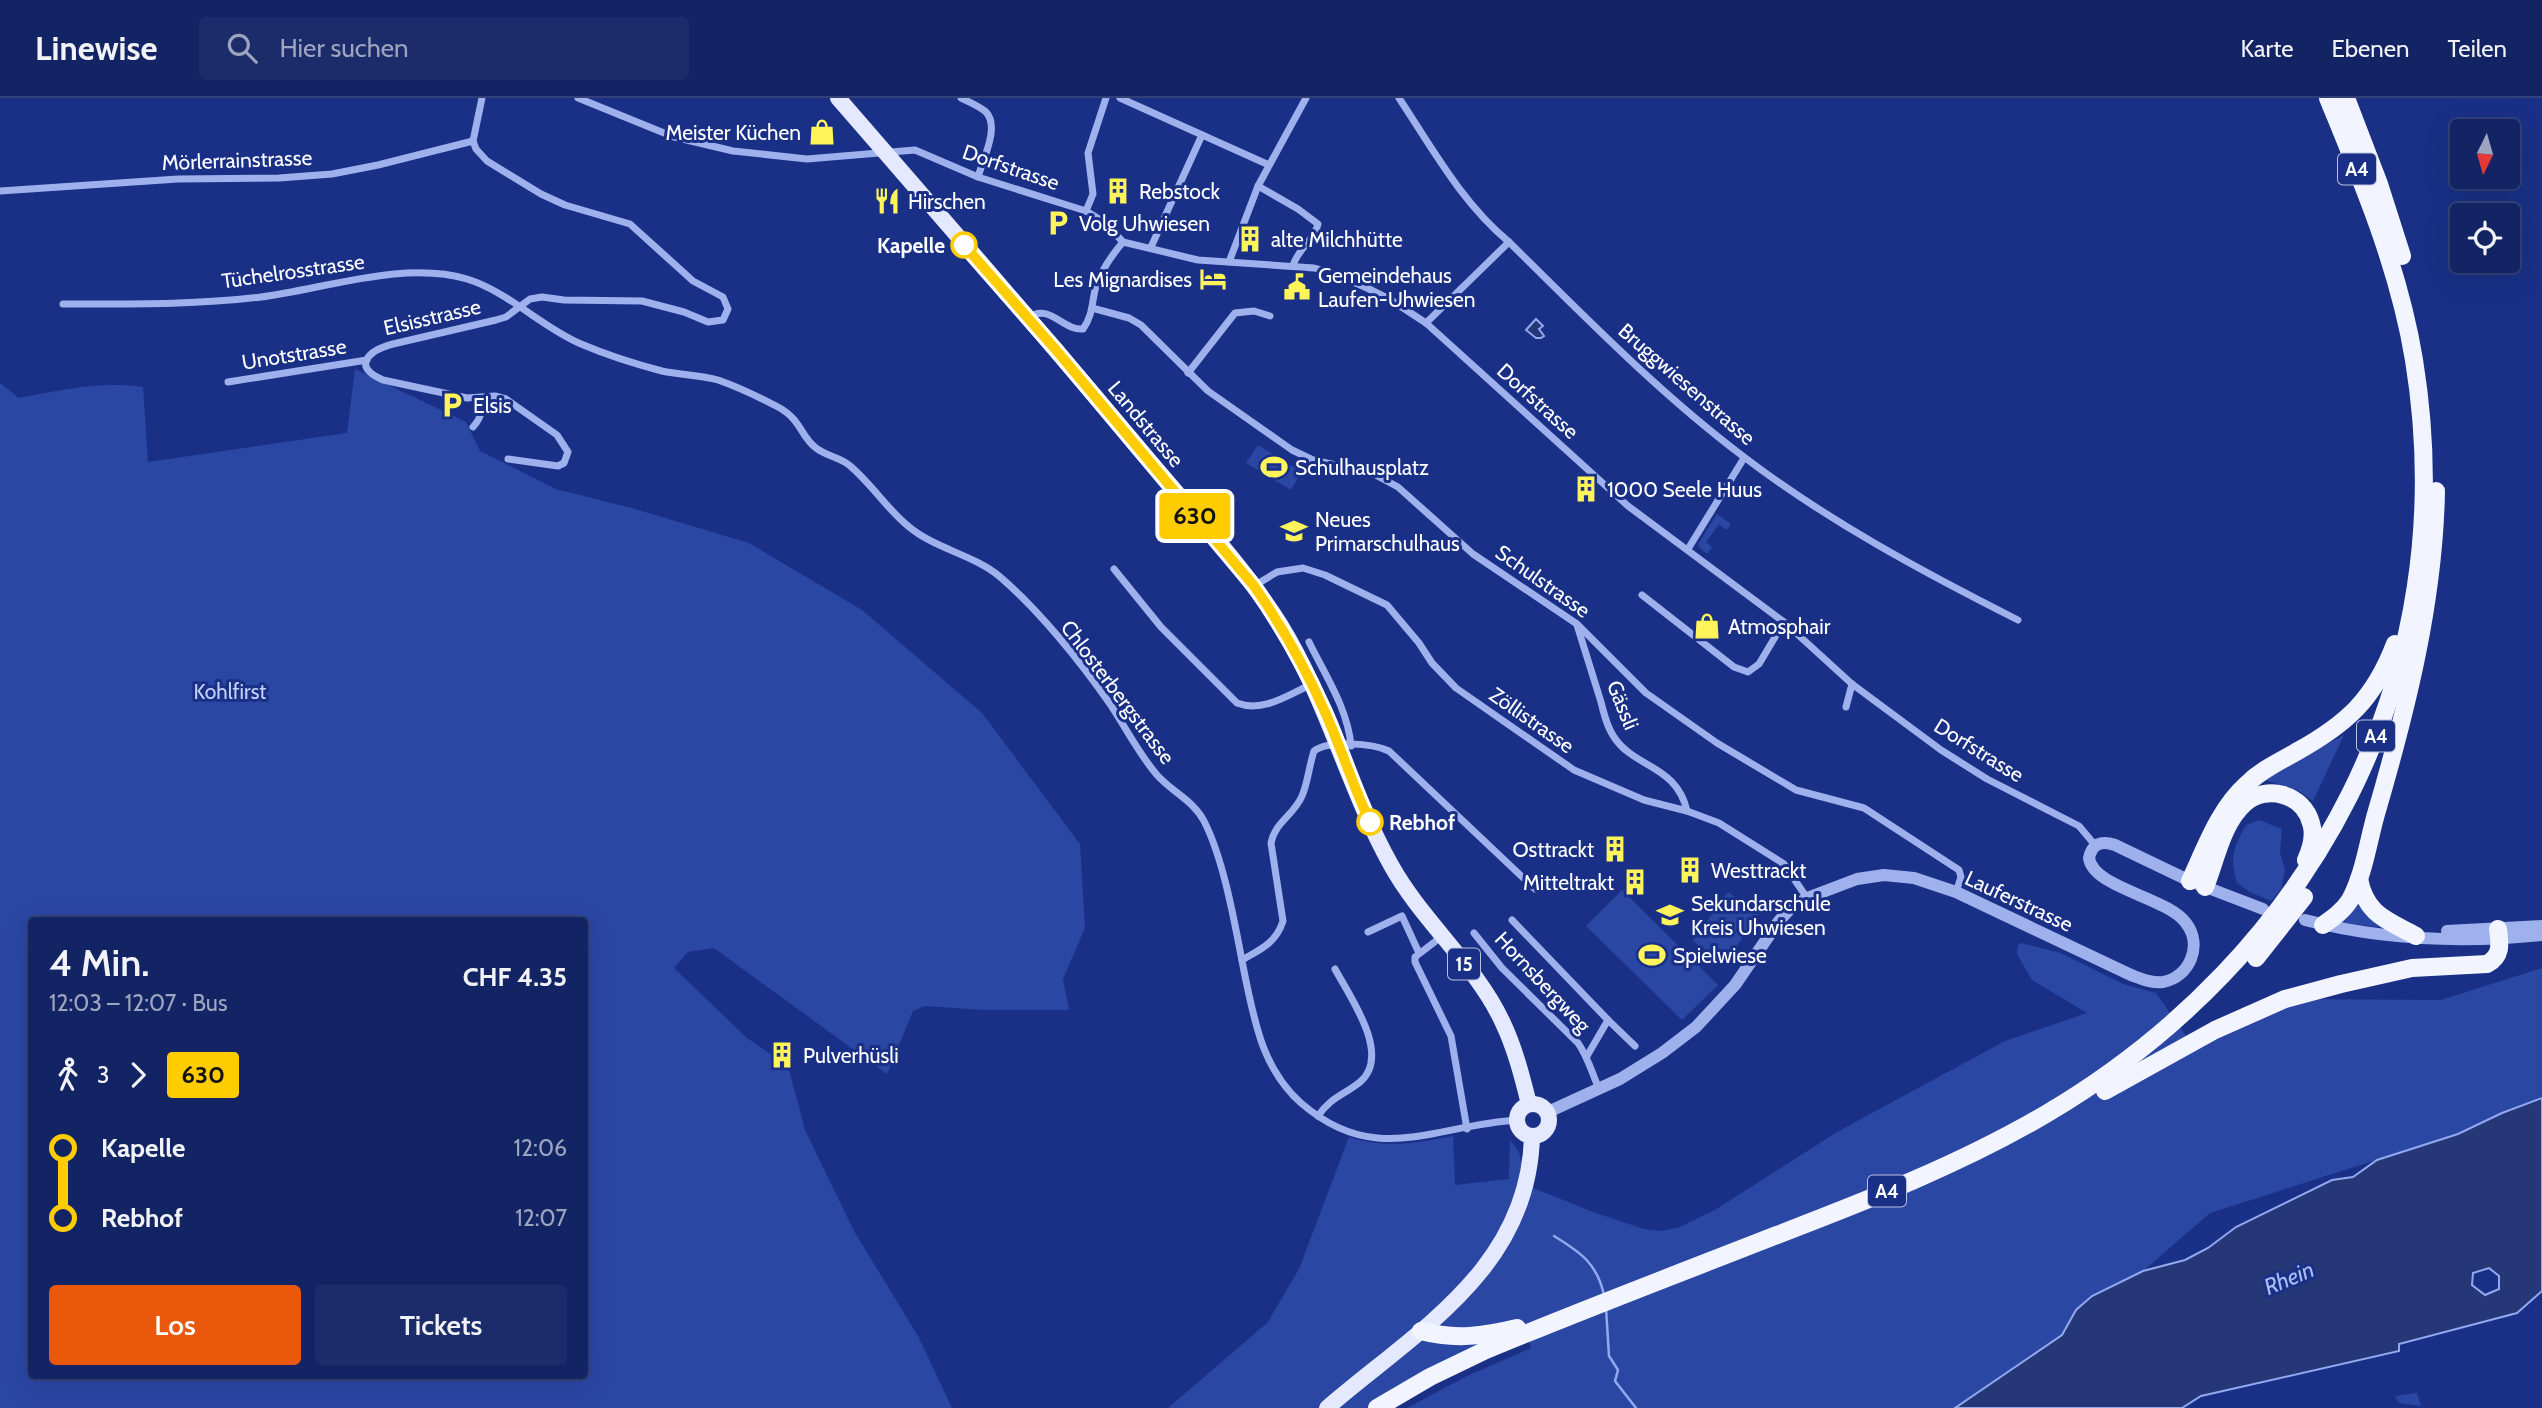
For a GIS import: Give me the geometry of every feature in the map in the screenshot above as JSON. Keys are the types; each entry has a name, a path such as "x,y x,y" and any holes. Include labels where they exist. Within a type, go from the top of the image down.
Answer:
{"highway":[{"name":"A4","path":"1377,1408 1449,1367 1609,1300 1639,1294 1909,1182 2042,1116 2120,1066 2183,1016 2234,966 2288,898 2338,818 2377,732 2401,659 2419,556 2423,501 2419,394 2409,332 2385,240 2328,98"},
{"name":"A4","path":"1393,1408 1570,1317 1813,1233 1946,1178 2027,1138 2105,1091 2159,1052 2209,1008 2265,948 2313,883 2354,813 2382,752 2405,689 2424,605 2434,534 2434,421 2418,314 2396,235 2346,98"},
{"path":"2198,884 2220,819 2238,792 2266,769 2335,729 2371,692 2395,645 2419,556"},
{"path":"2314,923 2345,906 2359,880 2406,709 2424,605"},
{"name":"A4","path":"2198,884 2235,814 2248,801 2261,794 2285,795 2304,808 2312,829 2307,859 2288,898"},
{"path":"2359,880 2364,897 2375,913 2416,936"},
{"path":"2105,1091 2215,1030 2262,1009 2319,989 2430,966 2478,967 2487,964 2497,957 2499,934"},
{"path":"1429,1333 1453,1338 1474,1337 1570,1317"}],"main road":[{"name":"Landstrasse","path":"838,98 1254,586 1279,624 1345,746 1358,797 1391,866 1413,901 1482,988 1502,1020 1517,1058 1530,1104"},
{"path":"1530,1104 1542,1106 1548,1112 1550,1121 1540,1135 1532,1136 1520,1130 1517,1120 1520,1109 1530,1104"},
{"path":"1327,1408 1429,1333 1491,1258 1512,1223 1525,1190 1532,1136"}],"street":[{"path":"472,141 482,98"},
{"name":"Dorfstrasse","path":"578,98 674,137 776,158 807,159 915,150 978,177 1086,211 1104,222 1123,242 1183,257 1314,268 1352,281 1391,300 1426,323 1628,506 1784,622 1852,684 1941,750 1987,779 2079,826 2095,845"},
{"path":"961,98 984,109 992,119 992,129 978,177"},
{"path":"1086,211 1093,194 1088,153 1106,98"},
{"path":"1120,98 1269,164"},
{"path":"1228,262 1258,186 1306,98"},
{"name":"Bruggwiesenstrasse","path":"1399,98 1487,223 1659,388 1744,458 1833,518 1926,573 2018,620"},
{"path":"1151,247 1202,135"},
{"name":"Mörlerrainstrasse","path":"0,191 138,181 332,174 472,141"},
{"name":"Elsisstrasse","path":"472,141 487,161 541,194 565,205 630,224 693,281 723,297 728,309 723,320 714,322 656,304 542,296 530,299 520,308 496,320 377,348 370,353 367,360 371,373 383,380 467,398 495,396 511,402 557,435 568,452 564,463 558,466 508,459"},
{"path":"1258,186 1318,224 1317,231 1295,258 1293,266"},
{"path":"1028,319 1036,313 1045,314 1075,330 1083,329 1092,308 1096,286 1110,257 1123,242"},
{"path":"1426,323 1509,242"},
{"name":"Tüchelrosstrasse","path":"63,303 115,305 256,297 373,278 430,273 451,275 473,282 520,308"},
{"name":"Chlosterbergstrasse","path":"520,308 551,329 578,342 659,370 721,381 777,407 791,415 810,444 820,451 840,458 854,470 907,526 999,576 1070,650 1159,776 1196,809 1208,830 1220,869 1263,1051 1287,1089 1318,1116 1351,1133 1379,1139 1415,1138 1517,1120"},
{"name":"Schulstrasse","path":"1092,308 1129,318 1141,325 1208,391 1292,450 1313,460 1373,473 1398,487 1473,554 1577,624 1646,693 1717,743 1796,790 1864,808 1959,870 1961,877 1956,892"},
{"path":"1188,373 1235,313 1254,312 1270,316"},
{"name":"Unotstrasse","path":"228,382 367,360"},
{"path":"473,427 481,414 482,406 478,398"},
{"path":"1688,549 1744,458"},
{"name":"Zöllistrasse","path":"1254,586 1277,572 1303,568 1325,575 1387,606 1419,643 1432,663 1456,688 1563,763 1608,787 1719,823 1780,862 1791,872 1807,898"},
{"path":"1114,569 1161,627 1221,690 1237,703 1251,708 1262,706 1312,684"},
{"path":"1642,595 1734,667 1748,672 1759,664 1784,622"},
{"name":"Gässli","path":"1577,624 1612,736 1626,750 1660,771 1675,784 1684,796 1687,811"},
{"path":"1309,642 1344,715 1345,746"},
{"path":"1846,707 1852,684"},
{"path":"1242,960 1272,942 1279,933 1283,921 1271,843 1273,834 1300,801 1314,751 1328,744 1376,746 1400,759 1535,889"},
{"path":"2095,845 2102,842 2112,843 2198,884 2263,909"},
{"name":"Lauferstrasse","path":"1548,1112 1600,1090 1642,1066 1696,1027 1735,985 1779,920 1790,909 1807,898 1857,879 1884,875 1914,878 1956,892 2131,975 2154,982 2176,977 2188,967 2193,954 2194,941 2189,926 2170,909 2097,873 2089,861 2095,845"},
{"path":"1368,932 1402,916 1419,953"},
{"name":"Hornsbergweg","path":"1512,920 1635,1046"},
{"path":"2314,923 2434,940 2499,934 2542,926"},
{"name":"Hornsbergweg","path":"1474,933 1502,968 1564,1027 1587,1056 1600,1090"},
{"path":"2499,934 2542,935"},
{"path":"1441,936 1415,957 1417,969 1451,1036 1467,1129"},
{"path":"1318,1116 1333,1098 1365,1077 1373,1054 1368,1034 1335,969"},
{"name":"Hornsbergweg","path":"1587,1056 1608,1020"}],"green space":[{"name":"Kohlfirst","path":"355,369 466,422 480,451 556,489 749,543 862,610 982,713 1080,844 1085,928 1063,979 1069,1010 984,1010 925,1006 913,1011 887,1074 714,948 688,952 674,968 747,1038 788,1066 805,1130 854,1231 918,1336 952,1408 0,1408 0,383 19,398 95,386 143,387 148,462 347,433"},
{"name":"Schulhausplatz","path":"1258,445 1301,472 1291,490 1246,463"},
{"path":"1717,514 1731,524 1727,530 1719,524 1706,542 1712,547 1707,554 1698,544"},
{"path":"2344,735 2313,801 2297,790 2262,779"},
{"path":"2259,820 2282,829 2280,853 2285,870 2281,889 2271,901 2237,883 2234,866 2238,840 2246,825"},
{"name":"Spielwiese","path":"1622,890 1718,985 1682,1020 1586,926"},
{"path":"1728,892 1759,914 1725,963 1693,941"},
{"path":"2357,894 2387,928 2337,922"},
{"path":"2021,943 2061,953 2123,984 2156,993 2191,1043 2285,999 2441,1000 2542,968 2542,1098 2458,1134 2210,1213 2143,1271 2092,1296 2076,1310 2062,1335 1955,1408 1407,1408 1467,1376 1531,1348 1525,1330 1370,1408 1168,1408 1268,1322 1299,1269 1349,1137 1388,1144 1414,1143 1453,1136 1455,1185 1509,1179 1510,1140 1519,1152 1526,1185 1644,1229 1662,1231 1680,1227 1715,1210 1837,1132 2005,1041 2087,1013 2032,980 2017,954 2018,945"},
{"path":"2417,1393 2421,1406 2399,1403 2395,1396"}],"water":[{"path":"1536,319 1543,326 1539,329 1544,336 1541,338 1536,338 1526,330"},
{"name":"Rhein","path":"2542,1098 2542,1291 2517,1313 2399,1344 2399,1351 2201,1396 2182,1408 1955,1408 2062,1335 2076,1310 2092,1296 2143,1271 2185,1260 2208,1248 2236,1227 2332,1180 2353,1177 2377,1160 2458,1134","holes":["2489,1268 2499,1276 2499,1289 2485,1295 2472,1285 2473,1273"]}],"waterway":[{"path":"1554,1236 1572,1247 1592,1266 1604,1295"},
{"path":"1606,1308 1609,1356 1618,1370 1615,1381 1636,1408"}],"bus line":[{"name":"630","path":"964,245 1254,586 1302,663 1370,822"}],"place":[{"name":"Meister Küchen","path":"822,132"},
{"name":"Rebstock","path":"1118,191"},
{"name":"Hirschen","path":"887,201"},
{"name":"Volg Uhwiesen","path":"1058,223"},
{"name":"alte Milchhütte","path":"1250,239"},
{"name":"Kapelle","path":"964,245"},
{"name":"Les Mignardises","path":"1213,279"},
{"name":"Gemeindehaus Laufen-Uhwiesen","path":"1297,287"},
{"name":"Elsis","path":"452,405"},
{"name":"Schulhausplatz","path":"1274,467"},
{"name":"1000 Seele Huus","path":"1586,489"},
{"name":"Neues Primarschulhaus","path":"1294,531"},
{"name":"Atmosphair","path":"1707,626"},
{"name":"Rebhof","path":"1370,822"},
{"name":"Osttrackt","path":"1615,849"},
{"name":"Westtrackt","path":"1690,870"},
{"name":"Mitteltrakt","path":"1635,882"},
{"name":"Sekundarschule Kreis Uhwiesen","path":"1670,915"},
{"name":"Spielwiese","path":"1652,955"},
{"name":"Pulverhüsli","path":"782,1055"}]}
